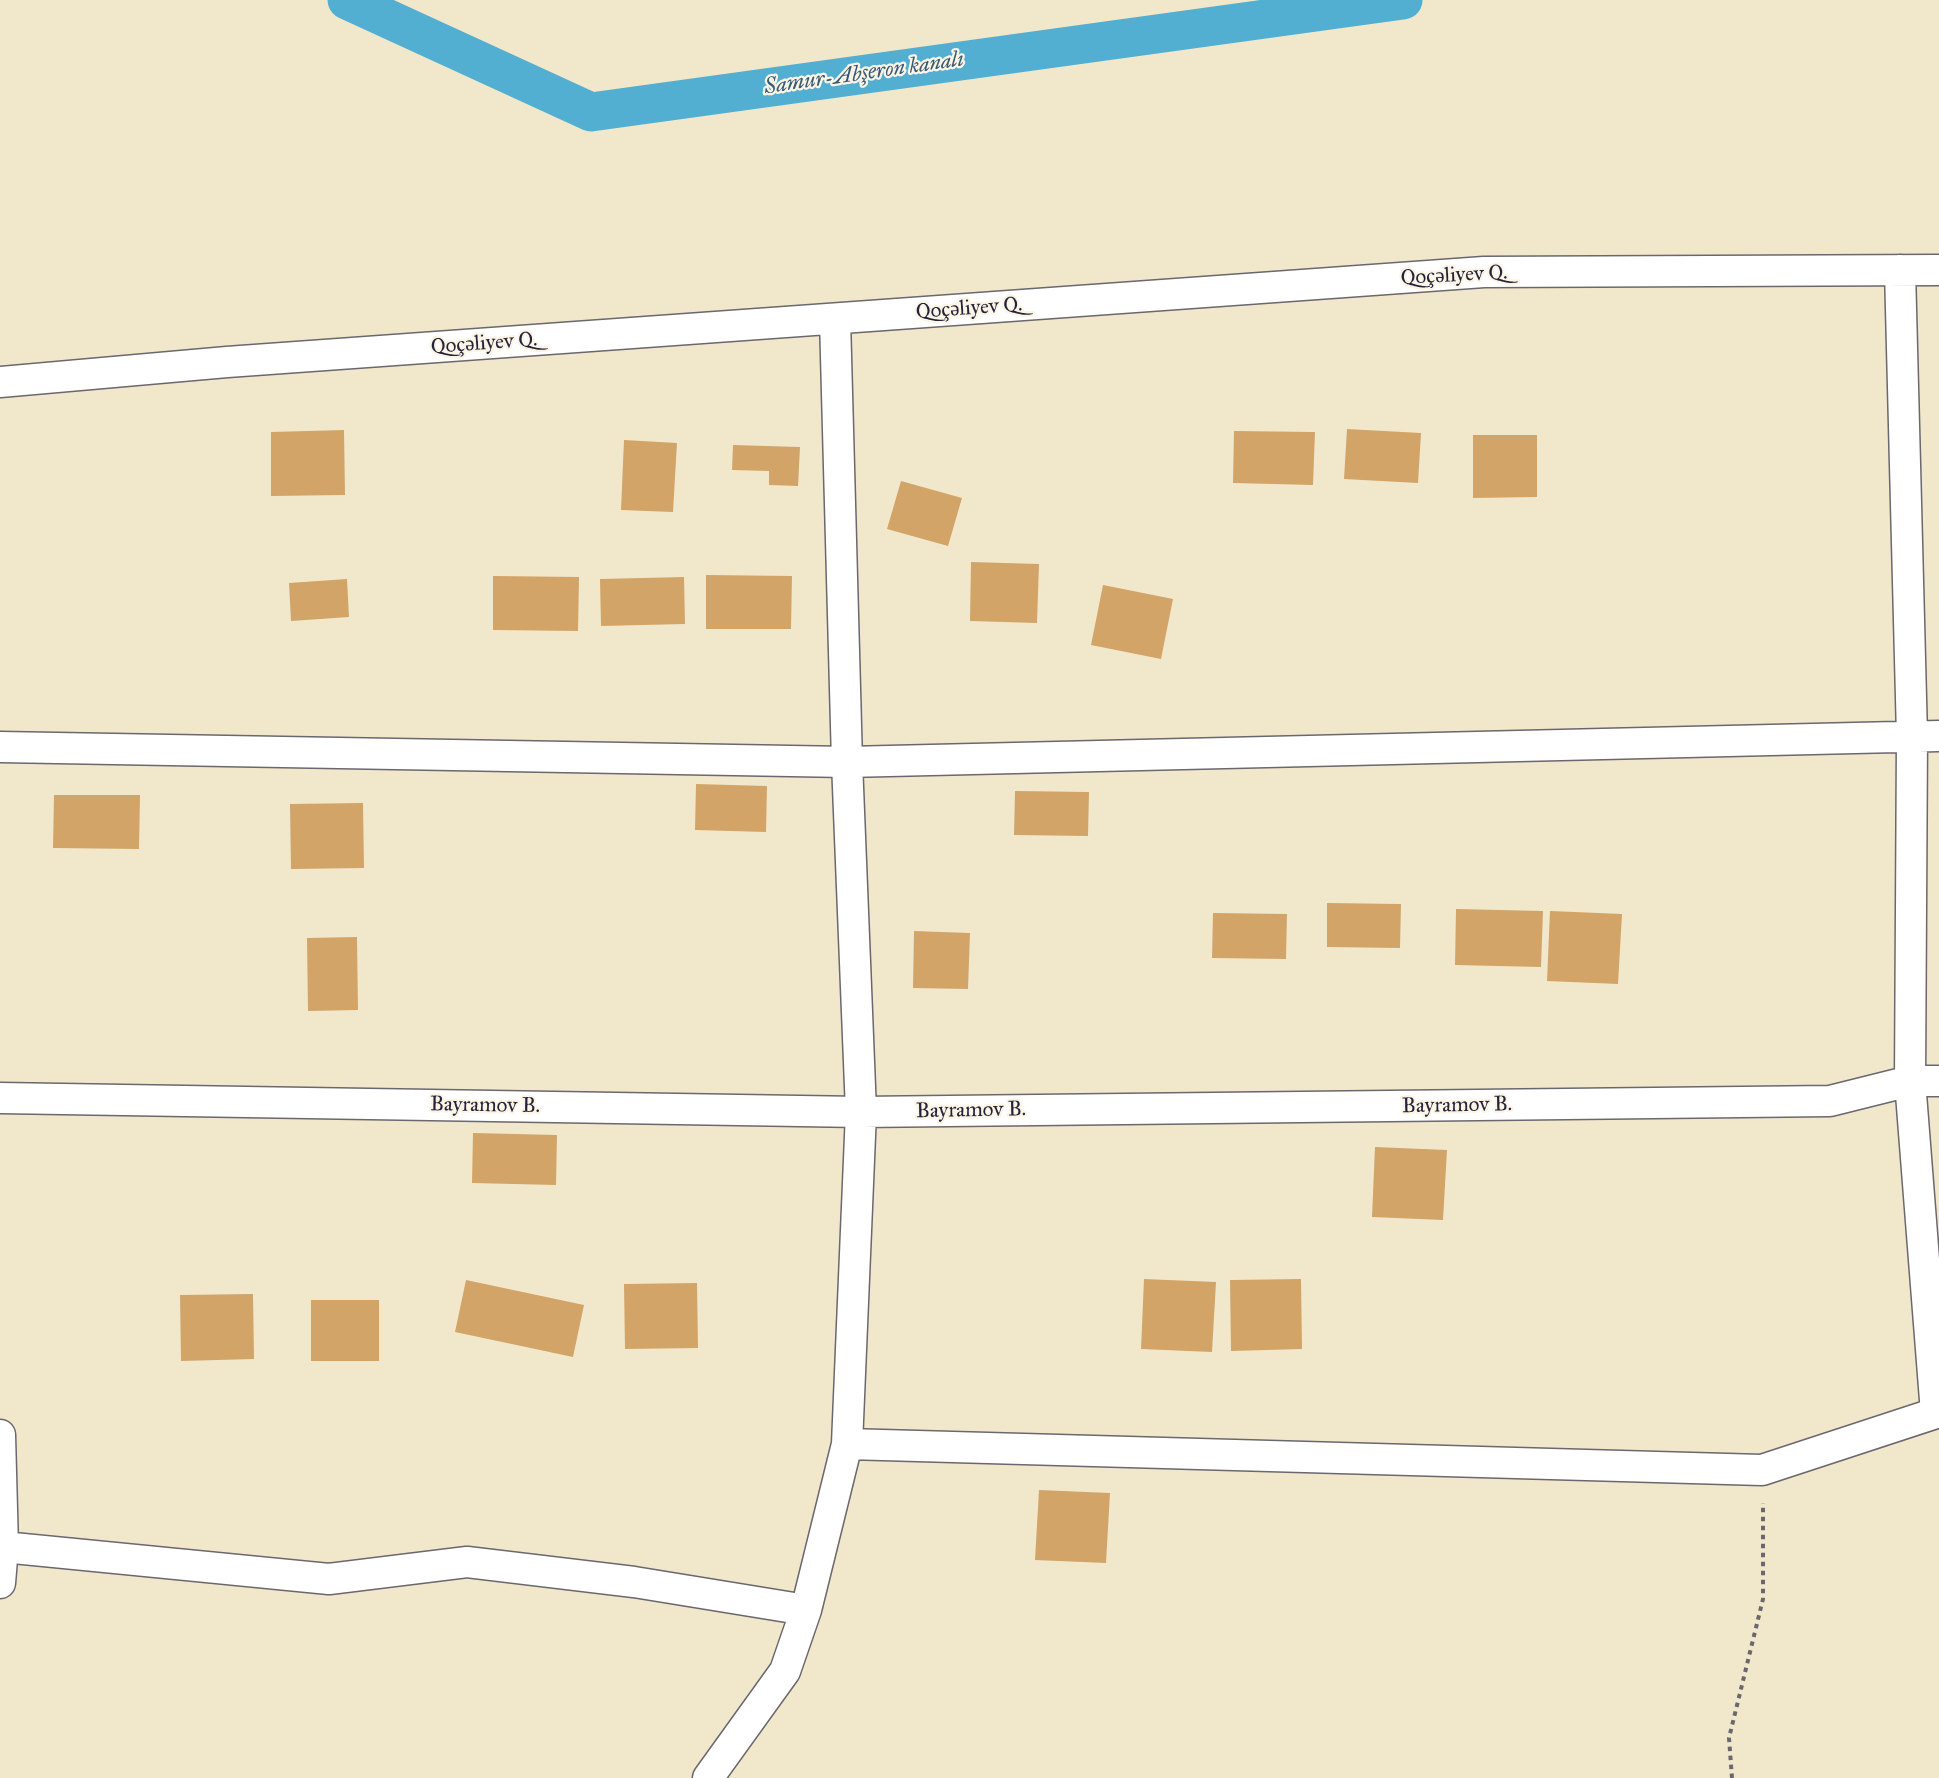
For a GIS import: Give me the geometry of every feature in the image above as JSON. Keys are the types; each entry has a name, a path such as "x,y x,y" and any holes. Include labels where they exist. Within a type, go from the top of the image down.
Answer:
{"street":[{"path":"847,1444 1762,1470 1938,1413 1924,1081 1925,736 1900,270"},
{"name":"Qoçəliyev Q.","path":"0,382 250,360 1484,272 1939,270"},
{"path":"708,1778 785,1671 806,1610 847,1444 861,1112 847,762 835,319"},
{"path":"0,747 847,762 1925,736"},
{"name":"Bayramov B.","path":"0,1098 861,1112 1830,1101 1924,1081"},
{"path":"0,1435 3,1547 0,1583"},
{"path":"3,1547 329,1579 467,1562 634,1582 806,1610"}],"path":[{"path":"1732,1778 1729,1738 1763,1599 1762,1470"}],"building":[{"path":"1347,429 1421,433 1418,483 1344,479"},
{"path":"344,430 345,495 271,496 271,432"},
{"path":"1234,431 1315,432 1313,485 1233,483"},
{"path":"1473,435 1537,435 1537,497 1473,498"},
{"path":"624,440 677,443 673,512 621,510"},
{"path":"733,445 800,447 798,486 769,485 769,471 732,470"},
{"path":"901,481 962,498 948,546 887,529"},
{"path":"971,562 1039,564 1037,623 970,621"},
{"path":"706,575 792,576 791,629 706,629"},
{"path":"493,576 579,577 578,631 493,630"},
{"path":"684,577 685,624 601,626 600,579"},
{"path":"347,579 349,617 291,621 289,583"},
{"path":"1103,585 1173,599 1161,659 1091,645"},
{"path":"696,784 767,786 766,832 695,830"},
{"path":"1015,791 1089,792 1088,836 1014,835"},
{"path":"54,795 140,795 139,849 53,848"},
{"path":"363,803 364,868 291,869 290,804"},
{"path":"1327,903 1401,904 1400,948 1327,947"},
{"path":"1456,909 1543,911 1541,967 1455,965"},
{"path":"1550,911 1622,914 1618,984 1547,981"},
{"path":"1213,913 1287,914 1286,959 1212,958"},
{"path":"914,931 970,933 968,989 913,988"},
{"path":"357,937 358,1010 308,1011 307,938"},
{"path":"473,1133 557,1135 556,1185 472,1183"},
{"path":"1375,1147 1447,1150 1443,1220 1372,1217"},
{"path":"1144,1279 1216,1282 1212,1352 1141,1349"},
{"path":"1301,1279 1302,1349 1231,1351 1230,1280"},
{"path":"466,1280 584,1305 573,1357 455,1332"},
{"path":"697,1283 698,1348 625,1349 624,1284"},
{"path":"253,1294 254,1359 181,1361 180,1295"},
{"path":"311,1300 379,1300 379,1361 311,1361"},
{"path":"1039,1490 1110,1493 1106,1563 1035,1560"}],"waterway":[{"name":"Samur-Abşeron kanalı","path":"347,0 591,112 1403,0"}]}
